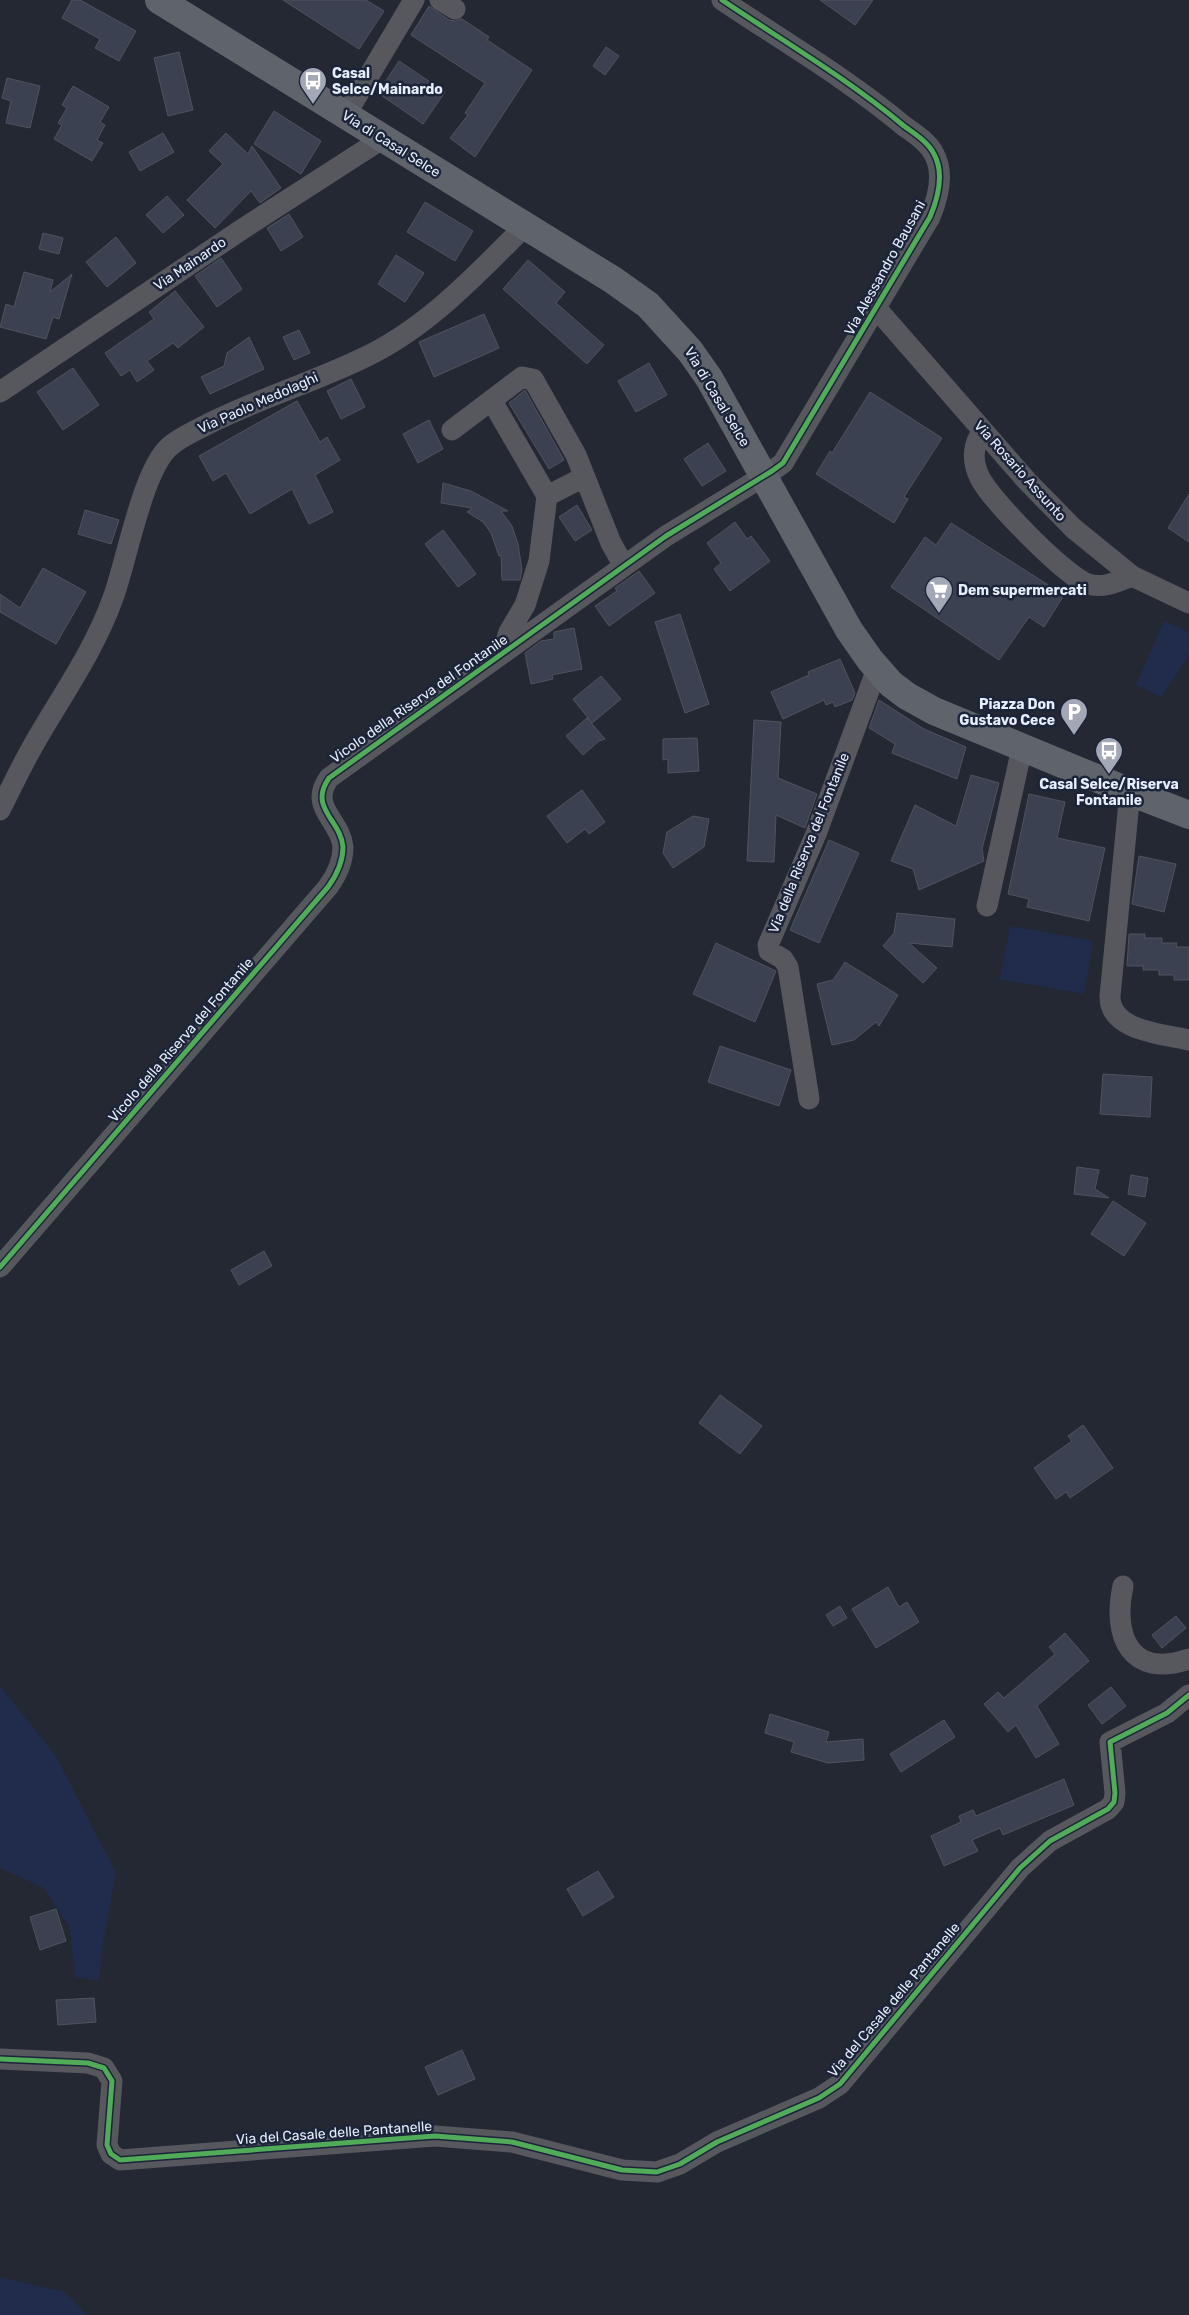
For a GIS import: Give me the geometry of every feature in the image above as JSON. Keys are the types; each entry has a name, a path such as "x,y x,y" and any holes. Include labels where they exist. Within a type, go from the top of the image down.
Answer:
{"main road":[{"name":"Via di Casal Selce","path":"159,0 624,287 648,305 670,326 690,350 709,378 849,630 877,669 896,688 920,704 1022,748 1189,815"}],"street":[{"path":"345,116 414,0"},
{"name":"Via Alessandro Bausani","path":"722,0 885,110 927,144 934,154 939,167 940,183 933,209 788,456 776,469 763,476"},
{"name":"Via Mainardo","path":"0,392 241,230 382,139"},
{"name":"Via Paolo Medolaghi","path":"0,810 34,743 72,684 94,642 115,592 149,477 159,456 178,440 243,407 360,360 393,342 415,327 454,295 525,226"},
{"name":"Via Rosario Assunto","path":"876,308 983,431 1064,519 1091,544 1132,576 1189,603"},
{"path":"452,430 522,377 533,379 576,455 611,543 624,566"},
{"path":"492,400 547,496 539,561 525,604 509,632 502,654"},
{"path":"983,431 976,442 974,452 976,467 983,484 1058,564 1075,578 1094,586 1105,585 1132,576"},
{"name":"Vicolo della Riserva del Fontanile","path":"0,1267 328,887 340,864 343,846 339,834 323,805 321,794 329,778 678,528 763,476"},
{"path":"547,496 584,477"},
{"name":"Via della Riserva del Fontanile","path":"809,1099 788,967 783,960 769,952 768,945 816,834 877,669"},
{"path":"987,906 1022,748"},
{"path":"1130,792 1110,996 1112,1009 1115,1015 1130,1024 1189,1040"},
{"path":"1123,1586 1120,1620 1124,1633 1136,1656 1144,1662 1156,1665 1189,1659"},
{"name":"Via del Casale delle Pantanelle","path":"0,2058 88,2063 104,2068 112,2081 107,2145 111,2154 120,2160 435,2136 512,2142 622,2170 650,2172 668,2169 685,2162 725,2138 824,2095 840,2084 1024,1864 1050,1841 1100,1815 1110,1806 1115,1798 1115,1789 1110,1742 1167,1713 1189,1695"}],"shaded area":[{"path":"1164,621 1189,632 1189,654 1162,697 1136,685"},
{"path":"1010,926 1093,941 1084,994 1000,979"},
{"path":"0,1686 56,1756 116,1873 103,1942 99,1981 75,1977 70,1929 44,1888 0,1868"},
{"path":"0,2277 65,2292 87,2315 0,2315"}],"building":[{"path":"72,0 80,0 136,31 119,61 95,48 100,39 62,18"},
{"path":"283,0 366,0 384,11 359,49"},
{"path":"820,0 873,0 855,25"},
{"path":"429,6 449,20 462,19 489,37 487,40 532,70 475,157 450,138 468,115 465,113 485,83 411,35"},
{"path":"606,47 619,56 605,75 593,66"},
{"path":"179,52 193,110 168,116 154,58"},
{"path":"399,61 445,92 423,124 378,93"},
{"path":"7,78 40,86 30,128 6,123 11,101 2,98"},
{"path":"73,86 109,107 100,122 105,125 97,140 103,143 92,161 54,139 62,125 58,123 67,108 62,105"},
{"path":"274,111 321,141 301,174 254,144"},
{"path":"163,133 174,152 140,171 129,152"},
{"path":"226,133 248,154 252,146 281,188 260,203 251,191 215,228 187,200 223,164 209,151"},
{"path":"167,196 184,215 163,233 146,215"},
{"path":"425,202 473,231 455,261 407,232"},
{"path":"289,214 303,237 281,251 267,228"},
{"path":"43,233 63,238 59,254 39,249"},
{"path":"116,237 136,263 107,287 86,262"},
{"path":"396,255 424,273 405,302 378,284"},
{"path":"221,258 242,289 217,307 195,276"},
{"path":"528,260 565,292 556,303 604,345 587,364 503,289"},
{"path":"24,272 53,280 50,292 72,274 59,319 53,317 46,339 0,327 6,304 14,307"},
{"path":"175,291 204,327 178,348 173,343 147,361 154,370 137,382 130,370 121,376 105,353 154,319 149,312"},
{"path":"484,314 499,348 434,377 419,342"},
{"path":"299,330 310,353 294,360 283,337"},
{"path":"249,337 264,369 210,394 201,377 224,366 227,353"},
{"path":"649,363 667,395 636,412 618,381"},
{"path":"73,368 99,405 63,430 37,392"},
{"path":"351,379 365,407 341,419 327,391"},
{"path":"525,390 564,460 549,469 509,403"},
{"path":"870,392 942,438 904,497 908,499 894,523 816,474 830,451 832,453"},
{"path":"297,401 320,442 327,437 340,460 315,475 333,512 309,524 292,489 250,514 226,473 213,481 199,456"},
{"path":"429,420 443,449 418,463 403,434"},
{"path":"708,443 726,471 702,486 684,459"},
{"path":"443,483 471,491 508,511 501,511 512,526 518,544 522,570 520,580 502,580 501,555 499,556 491,533 483,522 467,512 472,508 441,503"},
{"path":"1189,494 1189,542 1168,528"},
{"path":"577,505 592,530 575,541 559,517"},
{"path":"85,510 119,520 111,544 78,534"},
{"path":"735,522 747,539 751,536 770,561 730,591 714,569 721,563 707,543"},
{"path":"951,523 1064,595 1044,627 1029,617 999,660 891,587 925,537 936,545"},
{"path":"443,530 476,574 458,587 425,544"},
{"path":"43,568 86,592 56,644 0,612 0,594 20,608"},
{"path":"639,571 655,593 609,626 595,606 617,591 615,588"},
{"path":"680,614 709,704 685,713 655,622"},
{"path":"574,628 582,669 552,675 553,679 531,684 525,653 541,641 554,639 554,632"},
{"path":"840,659 855,693 852,700 835,707 833,702 826,705 824,700 783,719 771,692 809,675 808,672"},
{"path":"601,676 621,699 592,723 573,699"},
{"path":"879,700 924,729 966,747 957,779 892,753 895,744 869,728"},
{"path":"587,718 605,739 599,741 583,755 566,736"},
{"path":"754,720 781,722 778,778 817,794 805,828 776,815 774,862 747,861"},
{"path":"697,738 699,771 668,773 668,759 663,760 663,739"},
{"path":"971,775 999,783 982,849 984,861 919,890 913,869 891,861 915,805 956,826"},
{"path":"582,790 605,822 589,834 585,829 567,843 547,816"},
{"path":"1029,794 1065,802 1057,838 1105,848 1089,921 1027,907 1029,899 1008,894"},
{"path":"693,816 709,819 704,847 673,868 663,853 667,832"},
{"path":"829,840 859,853 819,943 790,930"},
{"path":"1139,856 1176,864 1164,912 1132,904"},
{"path":"897,913 955,919 952,947 909,943 937,968 923,983 883,946 894,933"},
{"path":"1129,934 1145,934 1145,938 1162,938 1162,943 1177,943 1176,947 1189,947 1189,980 1174,980 1174,975 1159,975 1159,970 1143,970 1143,966 1127,966"},
{"path":"716,943 776,971 755,1022 693,994"},
{"path":"845,962 898,995 879,1026 876,1022 854,1040 832,1045 817,984 833,980"},
{"path":"720,1046 791,1070 779,1106 708,1082"},
{"path":"1103,1074 1152,1077 1150,1117 1100,1114"},
{"path":"1077,1167 1099,1170 1095,1189 1109,1198 1074,1194"},
{"path":"1131,1175 1148,1178 1145,1197 1128,1194"},
{"path":"1113,1201 1146,1223 1124,1256 1091,1234"},
{"path":"264,1251 272,1266 239,1285 231,1270"},
{"path":"720,1395 762,1426 740,1454 699,1423"},
{"path":"1083,1425 1113,1468 1070,1498 1066,1492 1056,1499 1034,1468 1072,1441 1068,1436"},
{"path":"888,1587 899,1607 907,1602 919,1622 876,1648 852,1609"},
{"path":"840,1606 847,1618 833,1626 826,1615"},
{"path":"1176,1616 1186,1628 1162,1648 1152,1635"},
{"path":"1065,1633 1089,1661 1037,1706 1059,1744 1036,1758 1016,1725 1008,1732 984,1704 998,1692 1004,1698 1055,1654 1049,1647"},
{"path":"1111,1687 1126,1706 1102,1724 1088,1705"},
{"path":"770,1714 829,1732 826,1742 863,1739 864,1760 828,1763 791,1752 794,1742 765,1733"},
{"path":"944,1720 955,1737 901,1772 890,1754"},
{"path":"1064,1779 1074,1805 1003,1835 1000,1828 972,1840 978,1851 944,1866 931,1836 961,1822 959,1816 973,1810 976,1816"},
{"path":"598,1871 614,1897 583,1916 567,1889"},
{"path":"56,1909 66,1941 40,1950 30,1917"},
{"path":"94,1998 96,2022 58,2025 56,2000"},
{"path":"462,2050 475,2079 438,2095 425,2067"}],"cycle path":[{"path":"0,1267 331,883 340,863 343,847 341,838 327,814 322,798 323,788 329,778 666,536 783,463 930,217 936,202 940,178 934,154 925,142 861,92 722,0"},
{"path":"0,2059 88,2063 104,2068 112,2081 107,2145 111,2154 120,2160 435,2136 512,2142 622,2170 657,2172 680,2164 717,2142 819,2098 840,2084 1020,1868 1050,1841 1108,1809 1114,1802 1115,1793 1110,1742 1167,1713 1189,1695"}],"place":[{"name":"Casal Selce/Mainardo","path":"313,105"},
{"name":"Dem supermercati","path":"939,614"},
{"name":"Piazza Don Gustavo Cece","path":"1074,736"},
{"name":"Casal Selce/Riserva Fontanile","path":"1109,775"}]}
